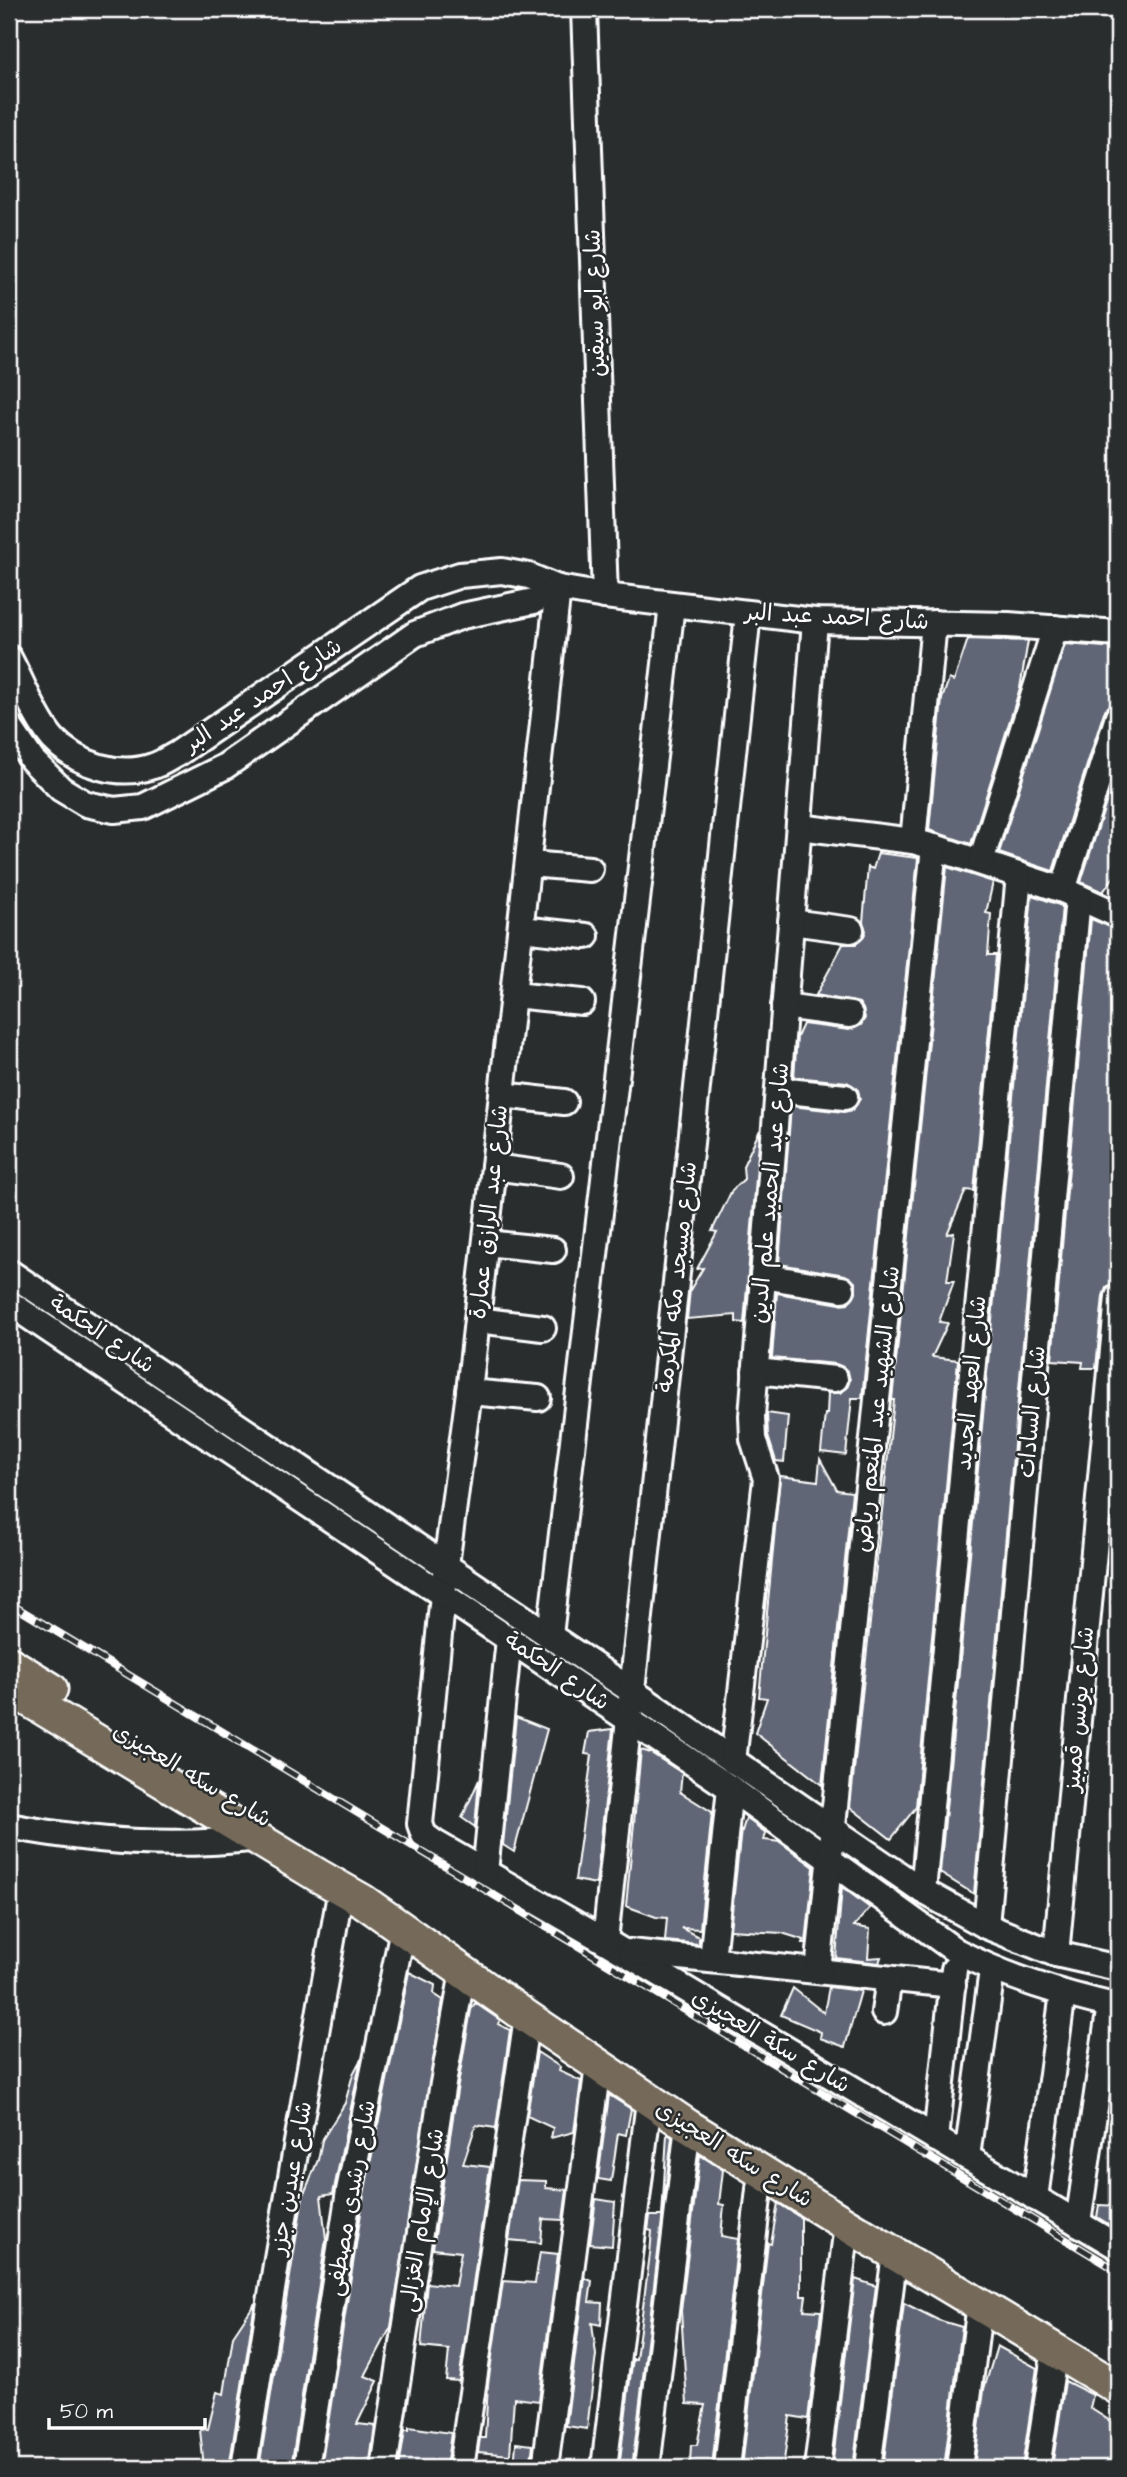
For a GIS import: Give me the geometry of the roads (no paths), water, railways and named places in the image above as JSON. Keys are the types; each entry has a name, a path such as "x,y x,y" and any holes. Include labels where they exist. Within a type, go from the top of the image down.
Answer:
{"main road":[{"name":"شارع سكه العجيزى","path":"9,1663 313,1849 340,1873 352,1894"},
{"name":"شارع سكه العجيزى","path":"9,1688 352,1894 649,2101 847,2225 1118,2388"}],"street":[{"name":"شارع ابو سيفين","path":"584,9 606,596"},
{"name":"شارع احمد عبد البر","path":"9,658 52,738 73,756 98,768 125,771 152,767 177,754 420,588 460,575 502,571 529,576 558,588 606,596 815,621 934,623 1118,633"},
{"name":"شارع احمد عبد البر","path":"9,726 32,760 61,789 86,804 114,810 143,807 224,767 415,634 463,616 534,601 558,588"},
{"name":"شارع عبد الرازق عمارة","path":"424,1835 420,1824 446,1566 469,1392 558,588"},
{"path":"550,1635 672,604"},
{"name":"شارع مسجد مكه المكرمة","path":"613,1946 628,1719 748,614"},
{"name":"شارع عبد الحميد علم الدين","path":"733,1761 766,1479 753,1439 751,1416 815,621"},
{"name":"شارع الشهيد عبد المنعم رياض","path":"818,1971 834,1830 923,844 934,623"},
{"path":"981,862 1055,628"},
{"name":"شارع السادات","path":"986,1926 1070,894 1118,718"},
{"path":"799,827 923,844 1019,875 1118,915"},
{"path":"529,864 590,869"},
{"name":"شارع العهد الجديد","path":"923,1891 1019,875"},
{"path":"791,922 852,930"},
{"path":"521,929 586,936"},
{"path":"514,995 582,1002"},
{"path":"784,1006 850,1015"},
{"path":"778,1090 845,1097"},
{"path":"502,1095 564,1102"},
{"path":"494,1167 561,1176"},
{"path":"486,1243 553,1250"},
{"name":"شارع الحكمة","path":"9,1272 550,1635 923,1891 986,1926 1056,1954 1118,1968"},
{"path":"763,1276 842,1289"},
{"name":"شارع يونس قمبيز","path":"1056,1954 1118,1297"},
{"name":"شارع الحكمة","path":"9,1303 730,1788 957,1951 992,1970 1114,2006"},
{"path":"477,1320 543,1328"},
{"path":"755,1371 835,1379"},
{"path":"469,1392 538,1398"},
{"path":"485,1872 509,1639"},
{"path":"712,1960 730,1788"},
{"path":"9,1826 54,1834 165,1844 208,1844 258,1838"},
{"name":"شارع سكة العجيزى","path":"424,1835 1118,2247"},
{"name":"شارع عبدين جزر","path":"244,2468 277,2258 352,1894"},
{"name":"شارع رشدى مصطفى","path":"306,2468 349,2191 403,1929"},
{"path":"613,1946 712,1960 953,1985"},
{"path":"936,2138 957,1951"},
{"path":"967,2157 992,1970"},
{"name":"شارع الإمام الغزالى","path":"384,2468 442,2089 463,1972"},
{"path":"884,2012 889,1979"},
{"path":"1035,2198 1063,1993"},
{"path":"1078,2223 1114,2006"},
{"path":"461,2468 527,2017"},
{"path":"545,2468 598,2066"},
{"path":"604,2468 649,2101"},
{"path":"647,2468 688,2126"},
{"path":"727,2468 761,2172"},
{"path":"817,2468 847,2225"},
{"path":"868,2468 895,2253"},
{"path":"959,2468 980,2304"},
{"path":"1037,2468 1055,2349"}],"railway":[{"path":"9,1603 1118,2271"}]}
